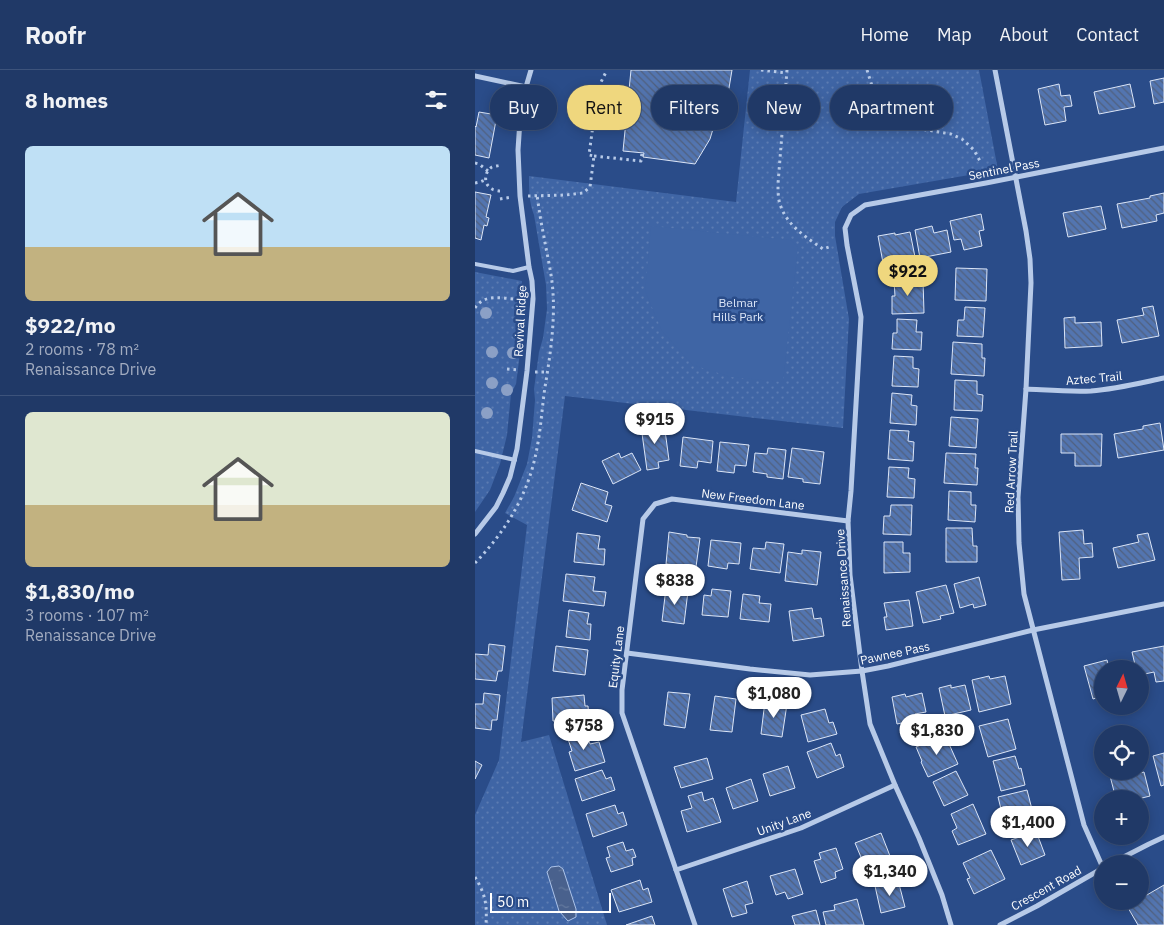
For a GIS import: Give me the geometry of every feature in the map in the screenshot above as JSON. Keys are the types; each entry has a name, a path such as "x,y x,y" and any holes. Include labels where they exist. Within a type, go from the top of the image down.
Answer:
{"street":[{"name":"Revival Ridge","path":"527,85 531,70"},
{"name":"Red Arrow Trail","path":"995,70 1030,259 1031,283 1018,497 1019,543 1024,594 1084,825 1097,855"},
{"path":"475,76 517,85"},
{"name":"Revival Ridge","path":"475,534 491,514 503,493 515,460 527,371 533,300 532,281 519,196 519,130"},
{"name":"Sentinel Pass","path":"851,215 865,205 1015,178 1164,148"},
{"name":"Renaissance Drive","path":"851,215 845,228 861,317 848,521 850,575 861,671 870,724 926,854 951,925"},
{"name":"Aztec Trail","path":"1025,389 1092,391 1164,378"},
{"name":"New Freedom Lane","path":"655,504 672,499 848,521"},
{"name":"Equity Lane","path":"655,504 643,519 622,690 622,713 695,925"},
{"name":"Pawnee Pass","path":"627,653 810,675 861,671 1033,630 1164,604"},
{"name":"Unity Lane","path":"676,870 801,828 895,785"},
{"path":"1128,855 1164,837"},
{"name":"Crescent Road","path":"1000,925 1094,873"}],"lane":[{"path":"475,264 513,271 529,267"},
{"path":"475,452 515,460"}],"path":[{"path":"607,70 598,88 589,155 641,161 642,153"},
{"path":"761,70 787,71 778,184 781,208 787,219 804,237 823,248 829,247"},
{"path":"867,70 878,105 891,120 908,127 951,134 962,139 974,150 981,163"},
{"path":"500,199 519,196 583,193 590,188 594,156"},
{"path":"475,163 488,172"},
{"path":"475,183 485,180 493,166 501,165"},
{"path":"485,180 492,189 500,192"},
{"path":"475,308 478,303 489,298 514,299"},
{"path":"475,877 483,890 487,909 486,925"}],"green space":[{"name":"Belmar Hills Park","path":"750,70 979,70 998,170 859,194 842,207 835,222 835,236 849,319 843,428 565,396 521,742 549,735 607,925 475,925 475,815 499,760 527,525 505,513 514,497 527,464 532,438 534,389 547,309 546,285 530,201 529,176 736,202 748,89 748,130 820,130 820,85 748,85"},
{"path":"651,226 790,240 798,247 783,382 731,377 693,365 662,331 645,291"},
{"path":"475,272 522,281 520,353 516,384 511,394 507,435 500,464 490,490 475,512"}],"water":[{"path":"559,866 563,869 576,909 576,917 568,921 559,911 547,872 551,867"}],"building":[{"path":"631,70 732,70 730,85 651,85 651,130 713,130 710,139 695,164 643,157 644,153 623,151 625,130 641,130 641,85 630,85"},
{"path":"1164,78 1164,102 1154,104 1150,81"},
{"path":"1059,84 1061,96 1070,95 1072,106 1064,107 1066,121 1045,125 1038,89"},
{"path":"1130,84 1135,107 1099,114 1094,92"},
{"path":"479,112 490,114 490,130 494,130 489,158 475,155 476,127"},
{"path":"475,192 491,195 486,217 489,218 487,226 484,225 481,240 475,238"},
{"path":"1164,193 1164,213 1156,215 1157,221 1122,228 1117,204 1150,198 1150,196"},
{"path":"1101,206 1106,229 1068,237 1063,213"},
{"path":"981,214 984,230 979,231 982,246 964,250 961,239 954,240 950,221"},
{"path":"932,226 934,233 947,230 951,252 920,258 915,230"},
{"path":"910,232 916,262 884,268 878,236"},
{"path":"956,268 987,269 986,301 955,300"},
{"path":"923,280 924,313 892,314 892,296 895,296 894,281"},
{"path":"1153,306 1159,336 1122,343 1117,320 1144,315 1142,308"},
{"path":"965,307 985,308 983,337 957,336 958,320 964,320"},
{"path":"1075,317 1075,323 1101,322 1102,346 1065,348 1064,318"},
{"path":"897,319 917,320 916,332 922,332 921,350 892,349 893,333 897,333"},
{"path":"953,342 982,344 982,358 985,358 984,376 951,374"},
{"path":"894,356 913,357 913,368 919,369 918,387 892,386"},
{"path":"955,380 977,381 977,394 983,395 982,411 954,410"},
{"path":"892,393 912,395 911,405 917,406 916,425 890,423"},
{"path":"951,417 978,419 976,448 949,446"},
{"path":"664,423 669,460 658,462 659,468 647,470 641,426"},
{"path":"1160,423 1164,450 1118,458 1114,434 1143,429 1143,426"},
{"path":"890,430 909,431 908,441 914,442 913,461 888,459"},
{"path":"1061,434 1102,434 1101,466 1075,466 1075,453 1061,453"},
{"path":"683,437 713,441 711,463 698,461 697,468 680,466"},
{"path":"720,442 749,445 746,466 735,465 734,473 717,471"},
{"path":"768,448 786,450 783,479 767,477 767,474 753,472 755,453 767,454"},
{"path":"792,448 824,452 820,484 803,482 803,479 788,477"},
{"path":"619,453 621,458 632,453 641,470 613,484 602,461"},
{"path":"946,453 976,454 975,468 978,468 977,485 944,483"},
{"path":"889,467 909,468 908,478 915,479 914,498 887,497"},
{"path":"581,483 608,492 605,504 612,506 607,522 572,510"},
{"path":"949,491 971,492 971,505 976,505 975,522 948,520"},
{"path":"891,505 912,505 911,535 883,534 884,516 890,516"},
{"path":"946,528 972,528 973,546 977,546 977,562 946,562"},
{"path":"1083,530 1084,544 1092,543 1093,557 1079,558 1080,579 1062,580 1059,532"},
{"path":"669,532 700,538 696,567 666,564"},
{"path":"577,533 600,536 598,549 605,549 604,565 574,562"},
{"path":"1148,533 1155,560 1118,568 1113,548 1139,542 1137,535"},
{"path":"711,540 741,543 739,564 728,563 727,569 708,566"},
{"path":"766,542 784,544 780,573 750,569 753,548 765,549"},
{"path":"884,542 903,542 903,553 910,553 910,572 884,573"},
{"path":"802,550 821,552 817,585 785,581 788,552 802,554"},
{"path":"566,574 595,577 593,591 606,592 604,606 563,601"},
{"path":"979,577 986,605 974,608 973,604 960,608 954,584"},
{"path":"946,585 954,613 940,616 941,619 923,623 916,592"},
{"path":"666,588 688,591 684,624 662,621"},
{"path":"712,589 731,591 728,617 702,615 704,595 711,596"},
{"path":"743,594 760,596 759,603 771,604 769,622 740,619"},
{"path":"909,600 913,626 886,630 884,617 887,617 884,603"},
{"path":"812,608 814,619 821,618 824,636 793,641 789,611"},
{"path":"569,610 589,613 587,624 591,624 590,640 566,637"},
{"path":"489,644 505,646 502,671 498,671 496,681 475,679 475,654 488,655"},
{"path":"556,646 588,650 585,675 553,671"},
{"path":"1164,646 1164,681 1156,682 1154,672 1149,673 1149,660 1134,660 1132,652"},
{"path":"1094,663 1093,699 1084,666"},
{"path":"989,676 990,679 1005,676 1011,704 979,712 972,680"},
{"path":"951,685 951,688 965,685 971,710 945,716 939,688"},
{"path":"668,692 690,694 685,728 664,725"},
{"path":"484,693 500,695 497,720 492,720 491,730 475,728 475,704 483,704"},
{"path":"922,693 926,712 915,714 916,720 897,724 892,697 905,694 906,697"},
{"path":"584,695 585,706 588,706 589,719 553,721 552,698"},
{"path":"715,696 736,699 732,732 710,730"},
{"path":"765,701 787,704 782,737 761,734"},
{"path":"825,709 829,723 833,722 837,734 808,742 801,715"},
{"path":"1008,719 1016,749 988,757 979,726"},
{"path":"586,730 590,744 599,742 605,762 575,771 569,752 572,751 567,736"},
{"path":"945,735 958,764 928,777 916,747"},
{"path":"831,743 836,756 840,754 844,767 817,778 807,752"},
{"path":"1164,753 1164,785 1161,786 1153,756"},
{"path":"1015,756 1019,769 1021,768 1025,785 1001,791 993,761"},
{"path":"707,758 713,779 681,788 674,767"},
{"path":"475,761 482,765 475,779"},
{"path":"788,766 795,788 770,796 763,774"},
{"path":"602,770 606,779 611,777 615,790 582,801 575,779"},
{"path":"956,771 968,795 944,806 933,782"},
{"path":"751,779 758,801 733,809 726,788"},
{"path":"1111,780 1146,780 1148,790 1114,790"},
{"path":"1027,790 1035,821 1006,829 998,797"},
{"path":"702,792 704,801 713,798 721,822 687,832 681,811 692,808 688,796"},
{"path":"973,804 986,834 958,845 952,831 957,828 951,814"},
{"path":"615,805 618,814 623,812 627,825 593,837 586,814"},
{"path":"1036,831 1045,855 1021,865 1011,840"},
{"path":"881,833 890,856 873,863 871,859 863,862 855,843"},
{"path":"623,842 626,851 633,849 636,857 632,858 633,865 611,872 606,858 610,857 607,847"},
{"path":"836,848 843,869 835,872 836,878 821,883 814,861 821,859 819,853"},
{"path":"991,850 1005,879 974,894 967,879 970,878 963,863"},
{"path":"795,869 803,894 788,899 785,892 776,895 770,876"},
{"path":"640,880 643,890 648,888 652,902 619,912 611,890"},
{"path":"898,880 905,907 881,913 875,886"},
{"path":"747,881 753,903 745,905 747,913 732,917 723,889"},
{"path":"1164,885 1164,925 1138,925 1129,910 1149,910 1149,894"},
{"path":"857,899 864,925 826,925 823,912 835,910 834,905"},
{"path":"816,910 820,925 795,925 792,916"},
{"path":"652,916 655,925 626,925"}]}
